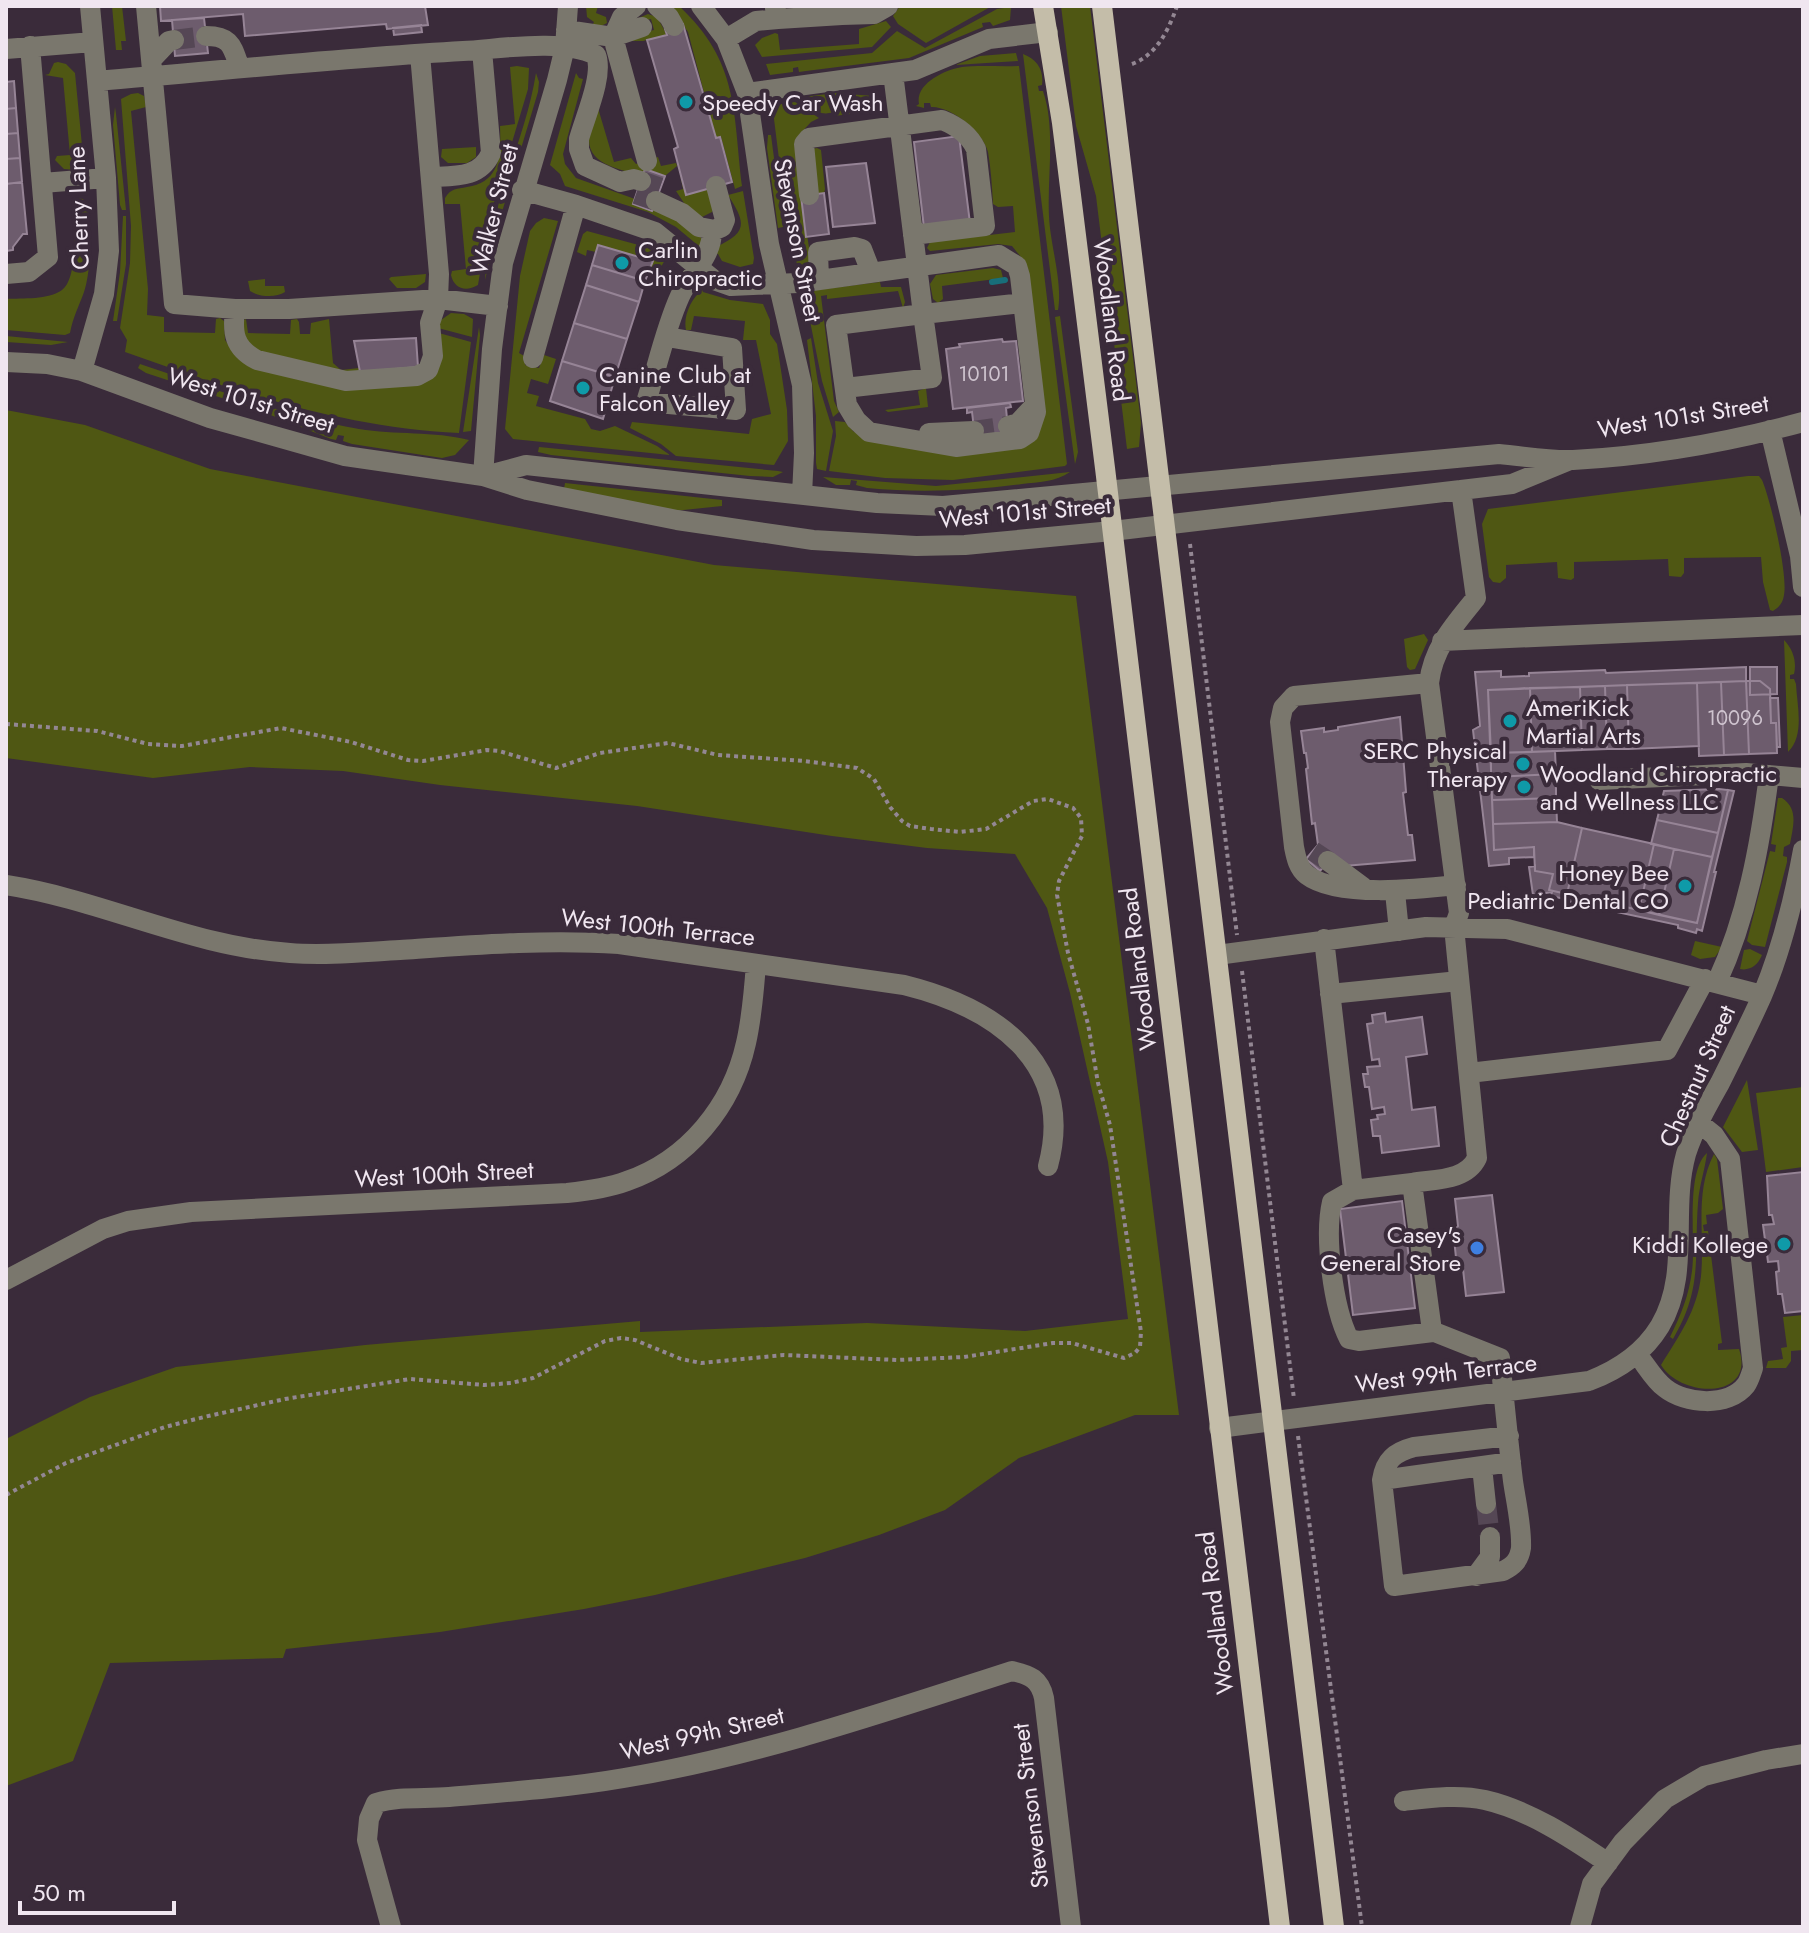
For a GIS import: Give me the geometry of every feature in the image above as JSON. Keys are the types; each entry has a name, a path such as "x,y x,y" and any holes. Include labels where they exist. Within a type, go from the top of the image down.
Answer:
{"main road":[{"name":"Woodland Road","path":"1043,6 1112,531 1280,1927"},
{"name":"Woodland Road","path":"1102,6 1334,1927"}],"street":[{"name":"Cherry Lane","path":"82,371 104,294 109,251 106,178 90,6"},
{"path":"146,6 174,304 289,309 438,299 498,306"},
{"name":"Walker Street","path":"483,476 492,349 503,263 565,38 568,6"},
{"path":"636,6 622,17 613,37 644,184"},
{"path":"657,6 674,26"},
{"name":"Stevenson Street","path":"701,6 726,39 747,93 756,168 778,285 802,385 802,495"},
{"path":"726,39 776,12 841,10 874,14 888,6"},
{"path":"97,81 152,68 240,68 482,50 565,38 613,37 642,27"},
{"path":"747,93 915,70 989,39 1048,32"},
{"path":"206,36 221,36 229,41 240,68"},
{"path":"565,38 596,55 598,61 598,72 579,139 585,166 644,184 699,227 712,231 722,227 725,220 716,186"},
{"path":"152,68 169,41 174,40"},
{"path":"6,49 93,42"},
{"path":"6,274 29,272 48,257 30,46"},
{"path":"432,177 470,174 479,170 491,153 482,50"},
{"path":"235,309 232,331 240,349 257,360 346,381 417,376 428,370 433,356 430,323 438,299 432,177 420,54"},
{"path":"845,388 932,378 893,73"},
{"path":"809,195 804,144 809,138 942,120 964,133 976,149 985,226 913,235"},
{"path":"42,183 106,178"},
{"path":"522,190 655,232 714,280 731,286 778,285 999,255 1017,266 1023,303 1035,404 1034,423 1029,433 1012,442 956,447 869,432 856,420 847,405 836,325 1023,303"},
{"path":"533,358 576,205"},
{"path":"667,337 732,348 736,410 646,402 680,296 712,245 712,231"},
{"path":"819,279 817,244 862,249 871,272"},
{"name":"West 101st Street","path":"6,362 47,364 82,371 210,418 307,447 372,461 483,476 527,490 677,520 813,540 916,546 965,545 1112,531 1512,484 1570,460"},
{"path":"1007,421 1018,423 1035,404"},
{"name":"West 101st Street","path":"483,476 526,465 912,506 943,506 1499,454 1570,460 1667,449 1803,422"},
{"path":"869,432 974,425"},
{"path":"1770,430 1800,556 1803,587"},
{"path":"1461,490 1476,598 1442,641 1431,665 1429,683 1459,913 1454,927 1477,1158 1473,1167 1454,1176 1353,1190 1332,1202 1327,1222 1339,1319 1349,1339 1359,1341 1433,1332 1500,1358 1503,1392 1509,1436 1520,1536 1519,1557 1514,1565 1503,1571 1394,1586 1382,1480 1384,1467 1400,1451 1509,1436"},
{"path":"1442,641 1803,625"},
{"path":"1429,683 1294,696 1283,708 1280,722 1290,815 1298,863 1307,875 1326,883 1395,892 1456,885"},
{"path":"1599,780 1746,773 1803,778"},
{"path":"1469,1073 1667,1050 1732,949 1763,824 1769,775"},
{"path":"1290,815 1300,838 1367,890"},
{"name":"Chestnut Street","path":"1660,1326 1677,1279 1679,1198 1686,1155 1762,995 1788,918 1803,850"},
{"name":"West 100th Terrace","path":"6,885 59,896 216,942 277,952 327,954 537,941 619,944 904,985 938,993 968,1005 992,1021 1014,1038 1034,1061 1053,1106 1054,1128 1048,1166"},
{"path":"1395,892 1399,931"},
{"path":"1217,955 1399,931 1454,927 1507,929 1762,995"},
{"path":"1324,939 1353,1190"},
{"name":"West 100th Street","path":"6,1280 103,1229 156,1216 567,1193 628,1181 658,1166 688,1145 724,1102 746,1045 756,964"},
{"path":"1330,994 1459,981"},
{"path":"1637,1354 1664,1388 1698,1402 1737,1392 1745,1387 1753,1368 1730,1159 1714,1135 1699,1123"},
{"path":"1412,1183 1433,1332"},
{"name":"West 99th Terrace","path":"1219,1428 1589,1381 1615,1370 1637,1354 1660,1326"},
{"path":"1382,1480 1511,1462"},
{"path":"1482,1467 1486,1504"},
{"path":"1476,1576 1490,1557 1490,1537"},
{"name":"West 99th Street","path":"391,1927 367,1840 369,1819 376,1803 393,1798 483,1794 626,1778 775,1744 1012,1671 1030,1675 1037,1681"},
{"name":"Stevenson Street","path":"1037,1681 1044,1698 1071,1927"},
{"path":"1580,1927 1592,1884 1623,1842 1665,1799 1704,1776 1803,1754"},
{"path":"1404,1801 1443,1797 1485,1800 1528,1816 1568,1836 1608,1863"}],"path":[{"path":"1132,64 1143,60 1156,46 1170,27 1177,6"},
{"path":"1190,544 1296,1418 1362,1927"},
{"path":"6,724 97,731 148,744 182,746 281,728 351,742 408,760 423,761 487,750 556,768 600,753 668,743 718,755 857,768 874,779 890,807 910,826 960,832 986,829 997,825 1021,806 1048,799 1073,808 1081,818 1082,836 1059,881 1057,895 1110,1125 1141,1332 1140,1347 1124,1358 1072,1343 1053,1343 964,1357 897,1360 784,1355 701,1363 621,1338 605,1341 543,1373 511,1383 484,1385 410,1379 285,1399 204,1417 165,1427 66,1463 6,1495"}],"green space":[{"path":"112,6 122,6 126,41 121,41 122,50 116,50"},
{"path":"586,6 598,6 596,13 606,17 607,23 592,26 594,22 587,17"},
{"path":"670,6 679,6 699,27 723,68 734,111 742,186 735,189 721,137 716,138 688,32"},
{"path":"900,6 992,6 926,43 898,24 893,16"},
{"path":"1061,6 1090,6 1141,423 1139,447 1127,449 1096,196 1076,126"},
{"path":"1011,7 1010,20 993,26 990,22 982,23 983,27 909,58 799,72 798,67 793,68 793,72 770,75 766,64 872,53 897,31 925,48 997,9"},
{"path":"648,14 657,17 667,35 629,41 637,34 654,30 651,19 639,22 636,19"},
{"path":"886,21 891,27 872,47 762,57 755,45 762,38 775,33 778,34 780,50 859,44 859,29"},
{"path":"1016,53 1018,61 955,65 980,56"},
{"path":"1023,54 1041,70 1042,85 1038,86 1039,91 1043,91 1047,106 1049,216 1059,288 1058,310 1055,310"},
{"path":"58,62 66,64 75,73 83,156 80,163 75,165 76,170 64,169 55,160 57,156 70,155 63,78 45,75"},
{"path":"969,66 1019,66 1067,464 953,480 885,478 829,471 836,436 835,421 845,422 854,432 1025,444 1025,262 1012,246 998,244 930,251 927,248 930,242 1015,232 1013,206 998,207 993,204 988,152 980,136 948,111 931,107 930,103 924,103 924,108 916,106 926,84 947,71"},
{"path":"510,67 529,68 528,89 489,219 478,285 461,288 451,275 452,271 466,269 460,204 445,204 445,198 452,191 478,184 493,173 499,156 500,126 515,124"},
{"path":"536,73 538,92 485,280 493,227 524,125"},
{"path":"576,73 583,79 563,154 565,164 576,178 635,199 633,204 652,211 654,206 671,214 704,240 700,247 676,227 648,212 565,186 560,174 550,165"},
{"path":"844,92 833,112 827,113 818,112 795,98"},
{"path":"138,93 144,96 146,107 131,111 148,289 147,315 164,317 164,332 215,333 216,319 220,318 224,321 225,340 237,357 422,381 439,333 471,342 459,433 330,415 247,393 125,352 127,340 120,328 130,263 131,226 121,99"},
{"path":"847,94 875,96 880,107 873,111 872,107 866,108 866,112 834,116"},
{"path":"795,102 819,118 798,136 801,197 811,260 807,266 797,264 788,231 773,111 781,104"},
{"path":"115,107 126,210 122,210 120,205 113,125"},
{"path":"598,108 614,162 631,158 636,164 658,157 661,166 676,163 677,166 660,180 655,172 646,169 643,176 601,161 590,148 589,139"},
{"path":"768,135 771,135 783,227 778,228 767,148"},
{"path":"476,147 476,157 467,163 448,163 441,157 442,149"},
{"path":"812,149 821,150 825,189 824,193 814,195"},
{"path":"679,169 710,188 714,206 712,212 702,217 688,209 676,191 683,189"},
{"path":"743,191 754,258 753,264 740,267 722,261 714,253 716,247 739,231 741,220 728,195"},
{"path":"74,198 83,199 89,218 90,258 84,292 70,333 6,330 6,299 50,295 62,290 67,283 73,261"},
{"path":"123,216 126,216 126,264 117,321 113,321 120,272"},
{"path":"544,218 558,221 519,353 526,357 525,365 539,368 544,355 556,359 548,384 531,379 527,393 539,396 536,406 585,419 591,429 600,431 615,426 670,455 513,439 505,429 520,276 530,231"},
{"path":"587,231 646,247 665,260 658,272 649,271 652,261 599,245 596,252 587,250 586,256 577,252"},
{"path":"993,268 1001,270 1003,278 942,286 943,299 938,303 933,299 930,284 936,275"},
{"path":"426,274 425,282 416,288 397,288 389,279 391,277"},
{"path":"265,279 265,286 284,286 285,292 268,296 250,291 248,281"},
{"path":"880,282 881,287 901,287 905,302 903,308 898,291 827,299 827,295 821,296 834,401 839,412 833,417 822,381 805,296 816,290"},
{"path":"702,290 730,300 763,304 770,320 770,334 777,344 787,410 788,441 774,465 676,456 661,444 630,428 632,422 749,434 752,419 771,414 756,340 743,340 745,321 694,316 691,330 686,330 689,308"},
{"path":"451,313 464,314 473,319 472,337 438,328 441,320"},
{"path":"1060,316 1078,452 1075,464 1055,317"},
{"path":"246,319 248,333 290,334 291,320 297,319 300,334 310,334 311,323 329,319 333,363 341,370 359,368 360,372 346,374 257,352 246,344 242,321"},
{"path":"479,327 471,431 463,432"},
{"path":"6,336 68,342 51,345 6,342"},
{"path":"811,338 818,383 833,431 826,471 817,469 816,463 816,416 807,340"},
{"path":"140,364 248,400 331,423 373,431 442,435 469,440 455,455 442,458 352,444 343,441 344,436 331,439 258,410 146,373 138,368"},
{"path":"926,388 928,407 885,410 920,405 918,391"},
{"path":"6,410 85,425 210,469 714,565 1076,596 1179,1415 1135,1415 1019,1458 945,1510 879,1535 805,1558 655,1595 440,1632 286,1649 283,1658 110,1663 73,1761 6,1786 6,1439 90,1397 176,1367 365,1345 640,1321 640,1332 867,1323 1025,1331 1128,1319 1108,1162 1070,993 1047,908 1015,854 927,848 637,806 440,785 343,771 250,767 153,778 6,758"},
{"path":"539,447 783,472 773,477 750,476 551,455 538,452"},
{"path":"1070,472 1041,482 944,490 867,488 851,480 850,485 836,485 823,477 936,486"},
{"path":"1759,476 1762,480 1781,555 1784,595 1773,611 1770,610 1763,582 1761,557 1684,558 1681,577 1669,576 1668,559 1574,562 1574,578 1571,580 1558,578 1557,562 1506,565 1506,578 1500,583 1493,582 1489,577 1482,524 1488,509"},
{"path":"565,483 722,500 722,506 674,511 564,489"},
{"path":"1424,634 1428,640 1415,669 1410,670 1404,639"},
{"path":"1784,640 1795,660 1794,674 1790,675 1790,679 1794,679 1796,684 1799,720 1797,737 1788,752"},
{"path":"1778,798 1791,807 1793,825 1790,844 1784,847 1783,856 1787,857 1787,862 1765,947 1747,941 1770,851 1775,852 1776,845 1771,844"},
{"path":"1695,941 1722,947 1715,957 1700,959 1691,955"},
{"path":"1750,949 1762,955 1760,959 1750,968 1740,969 1744,950"},
{"path":"1747,1080 1758,1150 1742,1152 1723,1127"},
{"path":"1803,1087 1803,1167 1766,1172 1756,1093"},
{"path":"1707,1153 1699,1197 1693,1288 1683,1321 1673,1339 1670,1337 1684,1305 1692,1271 1696,1176 1700,1162"},
{"path":"1714,1154 1723,1209 1706,1215 1707,1224 1703,1225 1704,1231 1708,1231 1722,1343 1718,1344 1718,1350 1739,1349 1741,1365 1737,1377 1727,1385 1699,1388 1684,1384 1661,1365 1696,1301 1702,1261 1702,1199"},
{"path":"1803,1315 1803,1350 1791,1351 1791,1361 1786,1368 1766,1368 1768,1361 1783,1359 1781,1348 1787,1347 1783,1317"}],"building":[{"path":"160,6 425,6 428,25 387,29 386,24 245,36 243,14 161,21"},
{"path":"204,18 208,53 175,56 172,20"},
{"name":"Speedy Car Wash","path":"683,24 732,182 686,195 674,149 678,147 647,40 667,35 665,29"},
{"path":"421,25 422,32 394,35 393,28"},
{"path":"14,81 16,108 6,109 6,82"},
{"path":"16,108 18,133 6,134 6,109"},
{"path":"18,133 20,158 6,159 6,134"},
{"path":"959,136 970,223 924,228 914,142"},
{"path":"20,158 22,182 6,184 6,159"},
{"path":"866,163 875,223 833,227 826,167"},
{"path":"645,169 665,176 652,211 633,204"},
{"path":"22,182 27,234 23,234 13,250 6,251 6,184"},
{"path":"824,193 829,234 806,237 801,196"},
{"name":"Carlin Chiropractic","path":"598,245 653,261 645,281 592,265"},
{"path":"592,265 645,281 639,302 586,285"},
{"path":"586,285 639,302 627,339 574,323"},
{"path":"574,323 627,339 615,377 562,361"},
{"path":"416,338 418,367 360,372 354,341"},
{"path":"1002,339 1003,342 1016,341 1023,401 953,409 946,349 960,347 959,344"},
{"name":"Canine Club at Falcon Valley","path":"562,361 615,377 603,419 550,401"},
{"path":"1010,403 1011,407 1006,408 1009,440 976,445 972,412 967,413 967,408"},
{"path":"1746,667 1746,681 1488,690 1494,850 1534,847 1534,857 1509,858 1509,864 1489,866 1473,730 1480,726 1475,672 1501,671 1501,677 1529,676 1529,673"},
{"path":"1750,667 1777,667 1777,694 1750,695"},
{"path":"1746,681 1760,681 1770,689 1771,723 1776,723 1777,753 1749,754"},
{"path":"1746,681 1749,754 1724,755 1721,682"},
{"path":"1721,682 1724,755 1699,756 1697,683"},
{"path":"1697,683 1699,746 1629,749 1627,685"},
{"path":"1627,685 1629,749 1607,749 1605,686"},
{"path":"1605,686 1607,749 1582,750 1580,687"},
{"path":"1580,687 1582,750 1532,752 1530,688"},
{"name":"AmeriKick Martial Arts","path":"1530,688 1532,752 1491,753 1488,690"},
{"path":"1770,698 1778,698 1780,747 1777,747 1776,723 1771,723"},
{"path":"1400,717 1406,792 1403,793 1408,835 1412,835 1415,860 1344,866 1318,845 1315,823 1312,824 1308,768 1301,731 1324,728 1324,732"},
{"name":"SERC Physical Therapy","path":"1555,751 1556,774 1491,777 1491,753"},
{"name":"Woodland Chiropractic and Wellness LLC","path":"1556,774 1556,798 1492,800 1491,777"},
{"path":"1728,790 1718,833 1657,820 1664,791"},
{"path":"1728,790 1734,791 1702,931 1697,929 1696,933 1678,928 1678,925 1565,901 1551,896 1552,892 1533,895 1529,867 1535,866 1535,871 1553,874 1549,890 1697,923"},
{"path":"1556,798 1557,822 1493,824 1492,800"},
{"path":"1657,820 1718,833 1712,857 1651,844"},
{"path":"1557,822 1582,828 1567,894 1549,890 1553,874 1535,871 1534,847 1494,850 1493,824"},
{"path":"1582,828 1654,844 1639,910 1567,894"},
{"path":"1654,844 1674,849 1659,915 1639,910"},
{"path":"1318,845 1332,856 1320,871 1306,859"},
{"name":"Honey Bee Pediatric Dental CO","path":"1674,849 1712,857 1697,923 1659,915"},
{"path":"1385,1013 1386,1022 1422,1017 1427,1054 1406,1057 1412,1110 1435,1107 1439,1146 1382,1153 1380,1136 1373,1136 1371,1120 1385,1114 1384,1107 1372,1109 1369,1087 1365,1087 1363,1074 1368,1074 1367,1067 1380,1066 1379,1059 1372,1060 1367,1024 1373,1023 1372,1015"},
{"name":"Kiddi Kollege","path":"1803,1172 1803,1311 1785,1313 1782,1294 1778,1294 1778,1261 1768,1262 1763,1225 1774,1224 1772,1215 1769,1215 1767,1176"},
{"name":"Casey's General Store","path":"1492,1195 1504,1292 1466,1296 1463,1269 1457,1267 1453,1229 1458,1226 1455,1199"},
{"name":"Casey's General Store","path":"1402,1201 1415,1308 1353,1315 1340,1209"}],"waterway":[{"path":"992,282 1005,280"}],"tunnel":[{"path":"174,40 206,36"},
{"path":"641,181 661,188"},
{"path":"636,194 656,201"},
{"path":"974,431 1008,426"},
{"path":"1313,851 1328,861"},
{"path":"1486,1504 1490,1537"}],"place":[{"name":"Speedy Car Wash","path":"686,102"},
{"name":"Carlin Chiropractic","path":"622,263"},
{"name":"Canine Club at Falcon Valley","path":"583,388"},
{"name":"AmeriKick Martial Arts","path":"1510,721"},
{"name":"SERC Physical Therapy","path":"1523,764"},
{"name":"Woodland Chiropractic and Wellness LLC","path":"1524,787"},
{"name":"Honey Bee Pediatric Dental CO","path":"1685,886"},
{"name":"Kiddi Kollege","path":"1784,1244"},
{"name":"Casey's General Store","path":"1477,1248"}]}
